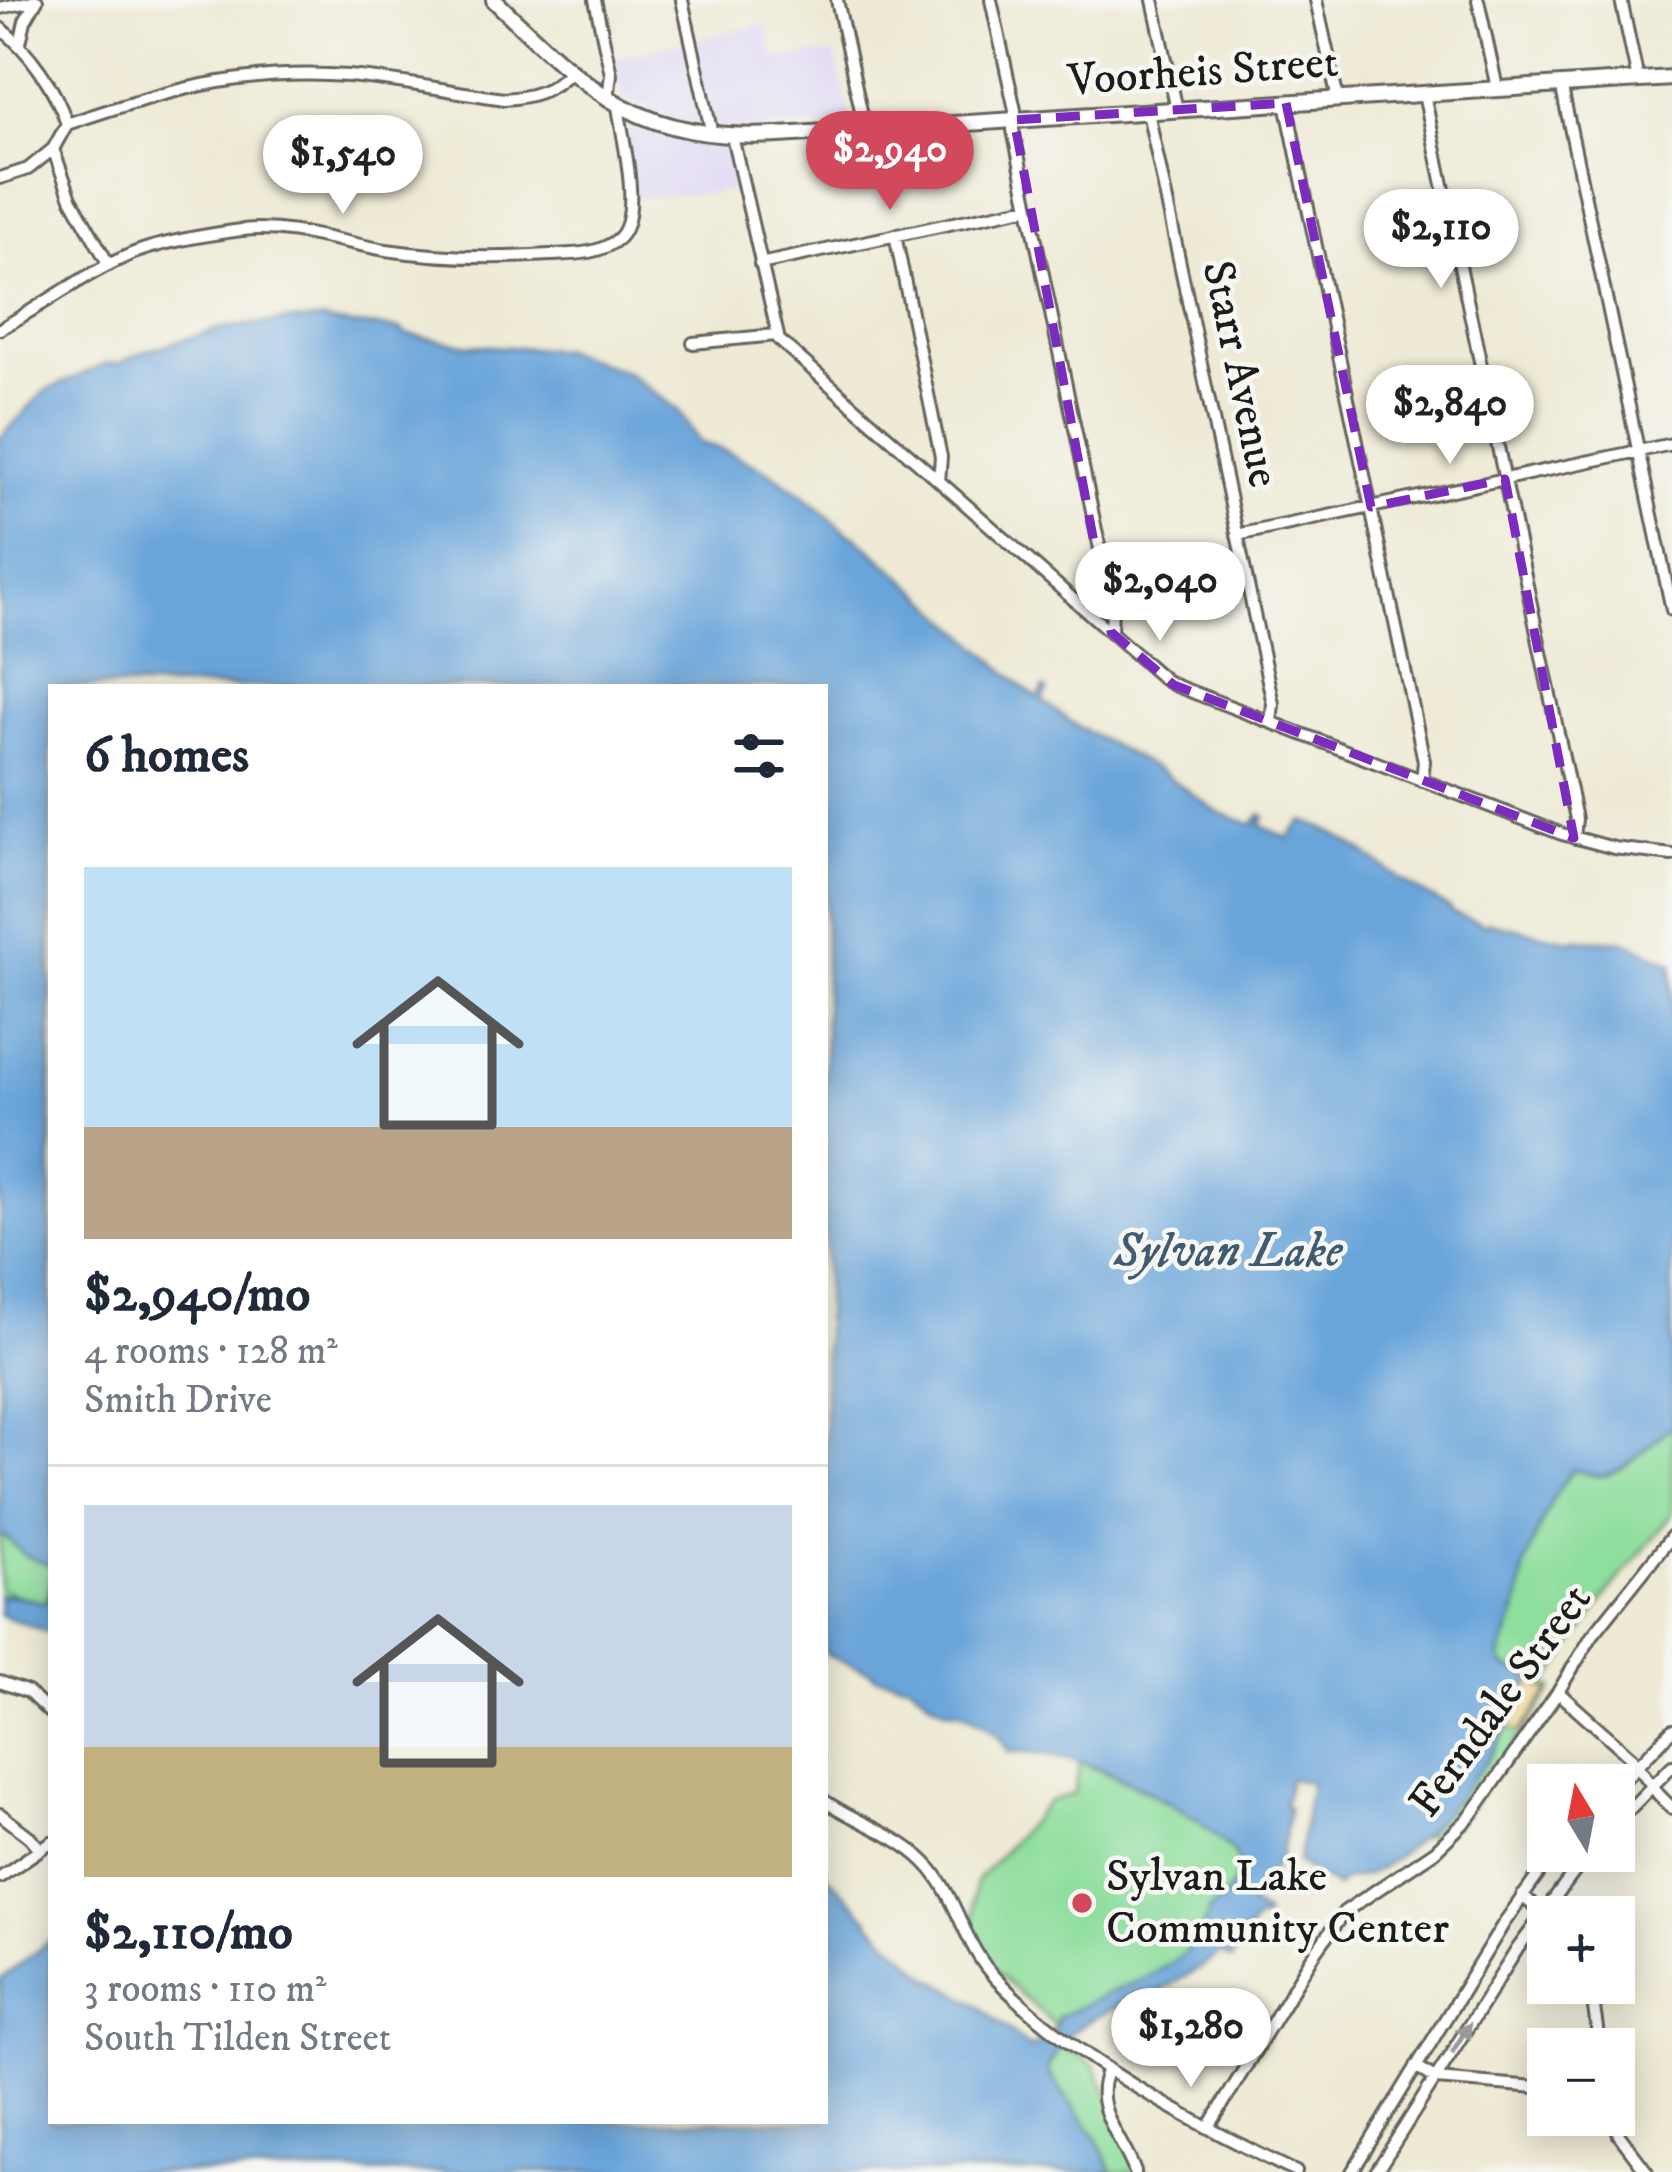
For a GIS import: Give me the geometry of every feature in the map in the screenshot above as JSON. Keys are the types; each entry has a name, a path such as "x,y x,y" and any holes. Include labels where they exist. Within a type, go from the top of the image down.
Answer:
{"street":[{"path":"0,8 37,0"},
{"path":"20,43 37,0"},
{"name":"Voorheis Street","path":"494,0 570,72 613,102 654,122 732,136 1672,78"},
{"path":"0,328 131,254 265,229 383,249 494,259 594,251 621,236 629,224 631,203 595,0"},
{"path":"682,0 712,134"},
{"path":"837,0 865,129"},
{"path":"991,0 1015,110 1013,130 1112,607 1112,632"},
{"path":"1153,0 1178,110"},
{"path":"1316,0 1338,100"},
{"path":"1478,0 1497,88"},
{"path":"1621,0 1638,80"},
{"path":"0,28 20,43 61,105 67,124"},
{"path":"0,178 28,169 53,149 67,124 213,81 349,76 504,98 546,91 570,72"},
{"path":"1561,84 1672,610"},
{"path":"1424,94 1576,819 1574,838"},
{"path":"1286,103 1424,761 1422,781"},
{"name":"Starr Avenue","path":"1148,112 1273,704 1271,722"},
{"path":"732,136 776,335 1171,684 1574,838 1672,855"},
{"path":"53,149 71,198 109,265"},
{"path":"760,264 1029,207"},
{"path":"895,236 941,457 939,481"},
{"path":"693,344 776,335"},
{"path":"1238,536 1672,444"},
{"name":"Ferndale Street","path":"1209,2127 1344,1912 1436,1850 1470,1817 1592,1636 1672,1536"},
{"path":"0,1682 28,1692 48,1711"},
{"path":"1558,1692 1637,1766 1672,1808"},
{"path":"1637,1766 1672,1730"},
{"path":"1635,1803 1672,1766"},
{"path":"828,1803 896,1839 920,1858 944,1887 987,1969 1066,2040 1209,2127 1296,2172"},
{"path":"0,1814 45,1845 0,1877"},
{"path":"1352,2172 1540,1872"},
{"path":"1522,1896 1527,1900"},
{"path":"1376,2172 1527,1942"},
{"path":"1416,2066 1436,2079 1527,2086"},
{"path":"1108,2069 1101,2101 1135,2172"},
{"path":"1620,2136 1647,2172"}],"highlighted area":[{"path":"1286,103 1371,507 1505,479 1574,838 1174,685 1111,632 1014,120"}],"shaded area":[{"path":"765,24 773,58 835,54 852,125 755,130 694,126 622,95 615,58"},
{"path":"637,121 669,133 719,142 728,154 736,191 637,198 626,138"}],"green space":[{"path":"1672,1425 1672,1515 1609,1592 1547,1684 1553,1689 1465,1815 1449,1831 1422,1837 1485,1762 1523,1699 1531,1677 1504,1667 1499,1657 1519,1603 1524,1567 1553,1498 1572,1470 1596,1476 1618,1470"},
{"path":"0,1536 24,1555 48,1565 48,1595 45,1603 14,1594 0,1596"},
{"path":"1080,1762 1201,1821 1235,1854 1240,1869 1175,1963 1058,2016 1057,2027 985,1958 974,1933 973,1899 976,1881 1049,1801 1074,1794"},
{"path":"1060,2042 1095,2066 1145,2172 1113,2172 1096,2136 1048,2073"}],"sand":[{"path":"1530,1680 1549,1691 1520,1732 1507,1727"}],"water":[{"name":"Sylvan Lake","path":"324,320 468,345 563,350 627,372 678,410 700,443 765,469 853,534 1026,690 1038,698 1044,688 1048,691 1042,701 1078,727 1160,771 1218,812 1253,825 1261,814 1265,817 1260,825 1287,838 1302,821 1317,826 1450,912 1486,925 1573,941 1625,941 1672,963 1672,1425 1618,1470 1596,1476 1572,1470 1553,1498 1524,1567 1519,1603 1500,1657 1504,1667 1531,1677 1505,1732 1441,1816 1392,1860 1367,1875 1340,1881 1337,1887 1298,1863 1310,1782 1289,1779 1281,1855 1250,1905 1266,1915 1257,1919 1231,1960 1220,1953 1161,1990 1164,1999 1149,2006 1145,1997 1122,2005 1060,2042 1048,2073 1096,2136 1113,2172 0,2172 0,1980 48,1942 48,2124 828,2124 828,1877 928,1976 974,2002 1030,2048 1049,2035 1058,2016 1152,1974 1181,1955 1193,1943 1209,1910 1228,1893 1240,1869 1218,1837 1141,1788 1073,1760 1009,1752 998,1735 961,1710 932,1701 910,1683 874,1676 828,1655 828,684 48,684 48,1565 24,1555 0,1536 0,438 45,391 108,363 223,328"},
{"path":"7,1591 45,1602 48,1598 48,1632 0,1615 0,1596 8,1596"}],"place":[{"name":"Sylvan Lake Community Center","path":"1082,1903"}]}
